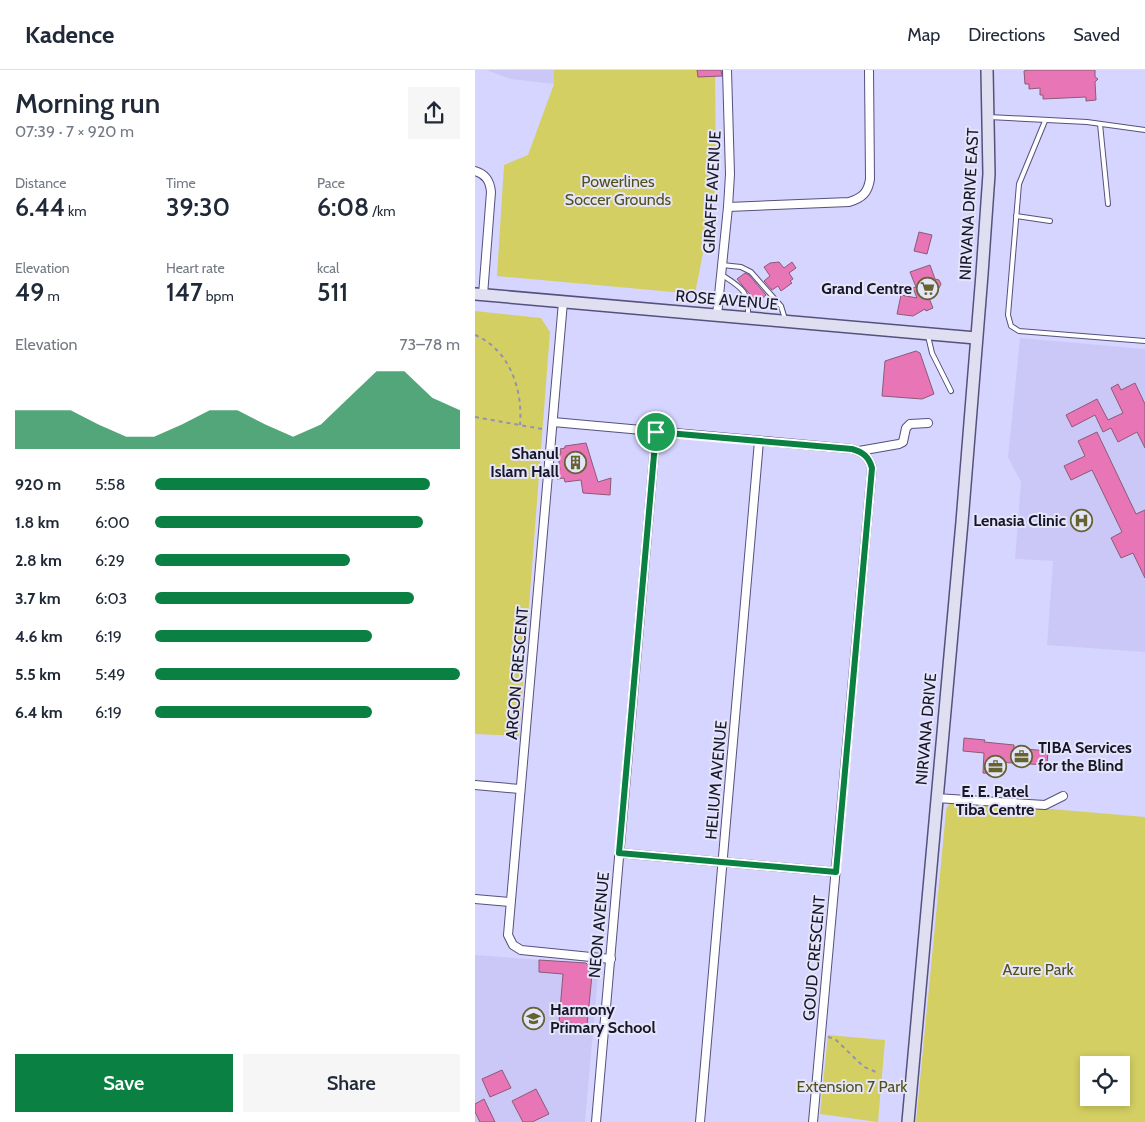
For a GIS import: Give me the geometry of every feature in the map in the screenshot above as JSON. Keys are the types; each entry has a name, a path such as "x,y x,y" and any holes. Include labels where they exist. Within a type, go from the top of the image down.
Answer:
{"main road":[{"name":"NIRVANA DRIVE EAST","path":"976,338 989,174 987,70"},
{"name":"ROSE AVENUE","path":"479,294 976,338"},
{"name":"NIRVANA DRIVE","path":"908,1122 962,522 976,338"}],"street":[{"name":"GIRAFFE AVENUE","path":"717,315 728,207 730,148 727,70"},
{"path":"728,207 849,202 865,194 869,188 870,179 869,70"},
{"path":"475,171 487,178 491,192 479,294"},
{"name":"ARGON CRESCENT","path":"563,302 508,935 510,941 521,950 611,959"},
{"path":"553,422 859,451 899,444 903,442 906,428 909,424 928,423"},
{"name":"NEON AVENUE","path":"596,1122 656,432"},
{"name":"HELIUM AVENUE","path":"700,1122 759,441"},
{"name":"GOUD CRESCENT","path":"813,1122 872,468 870,460 859,451"},
{"path":"475,785 520,789"},
{"path":"936,798 1045,805 1063,796"},
{"path":"619,853 836,872"},
{"path":"475,899 510,902"}],"lane":[{"path":"989,117 1100,124 1145,130"},
{"path":"1045,121 1019,184 1008,315 1011,326 1019,331 1145,341"},
{"path":"1100,124 1108,204"},
{"path":"1016,216 1050,221"},
{"path":"721,269 741,267 751,272 781,306 785,321"},
{"path":"721,269 747,296 749,302 748,318"},
{"path":"928,334 932,354 951,391"}],"path":[{"path":"475,335 499,353 511,370 519,396 520,425"},
{"path":"475,418 542,429"},
{"path":"821,1035 835,1039 864,1067 876,1072"}],"shaded area":[{"path":"486,70 554,70 554,84 511,79"},
{"name":"Lenasia Clinic","path":"1020,338 1145,349 1145,652 1047,645 1053,561 1015,559 1021,482 1008,457"},
{"name":"Harmony Primary School","path":"475,955 586,963 598,975 585,1122 475,1122"}],"green space":[{"name":"Powerlines Soccer Grounds","path":"554,70 715,70 716,186 695,294 497,276 504,165 528,155 554,84"},
{"path":"475,311 541,318 550,332 519,736 475,734"},
{"name":"Azure Park","path":"956,801 1145,817 1145,1122 916,1122 946,812 949,805"},
{"name":"Extension 7 Park","path":"828,1035 885,1040 878,1122 820,1114"}],"building":[{"path":"697,70 721,70 722,76 698,77"},
{"path":"1095,70 1095,77 1098,79 1095,82 1096,100 1086,101 1086,97 1043,99 1043,95 1040,95 1040,88 1029,89 1029,84 1025,84 1024,71"},
{"path":"919,232 932,235 927,254 914,251"},
{"path":"779,262 784,268 792,262 796,268 789,273 793,279 790,281 792,283 781,291 778,286 772,290 764,281 770,276 764,267 770,263"},
{"path":"930,265 935,279 939,280 941,284 937,294 929,298 933,308 926,311 925,309 913,316 897,314 901,295 917,298 913,288 916,287 910,272"},
{"path":"745,273 749,275 766,295 760,300 753,298 737,279"},
{"path":"916,351 920,353 934,394 922,399 882,396 885,361"},
{"path":"1135,383 1145,404 1145,448 1137,432 1118,442 1111,428 1103,432 1095,415 1072,427 1066,415 1097,399 1108,420 1123,413 1111,388 1118,384 1121,390"},
{"path":"1097,432 1136,514 1145,510 1145,578 1133,553 1121,558 1111,538 1122,532 1092,470 1071,480 1064,466 1085,456 1078,441"},
{"name":"Shanul Islam Hall","path":"586,443 598,482 611,478 610,495 583,493 581,480 565,482 564,478 557,479 556,471 560,470 558,454 561,454 560,449 565,448 565,446"},
{"path":"964,738 1014,745 1014,748 1048,751 1047,765 996,762 995,774 983,773 984,753 963,751"},
{"path":"539,960 586,963 598,975 592,975 587,1025 559,1022 563,974 539,972"},
{"path":"502,1070 511,1088 490,1097 482,1079"},
{"path":"536,1089 549,1114 532,1122 523,1122 512,1101"},
{"path":"484,1099 495,1122 480,1122 475,1112 475,1104"}],"place":[{"name":"Grand Centre","path":"928,288"},
{"name":"Shanul Islam Hall","path":"575,462"},
{"name":"Lenasia Clinic","path":"1082,520"},
{"name":"TIBA Services for the Blind","path":"1022,756"},
{"name":"E. E. Patel Tiba Centre","path":"995,767"},
{"name":"Harmony Primary School","path":"534,1018"}],"route":[{"path":"656,432 852,449 859,451 870,460 872,468 836,872 619,853 656,432"}]}
